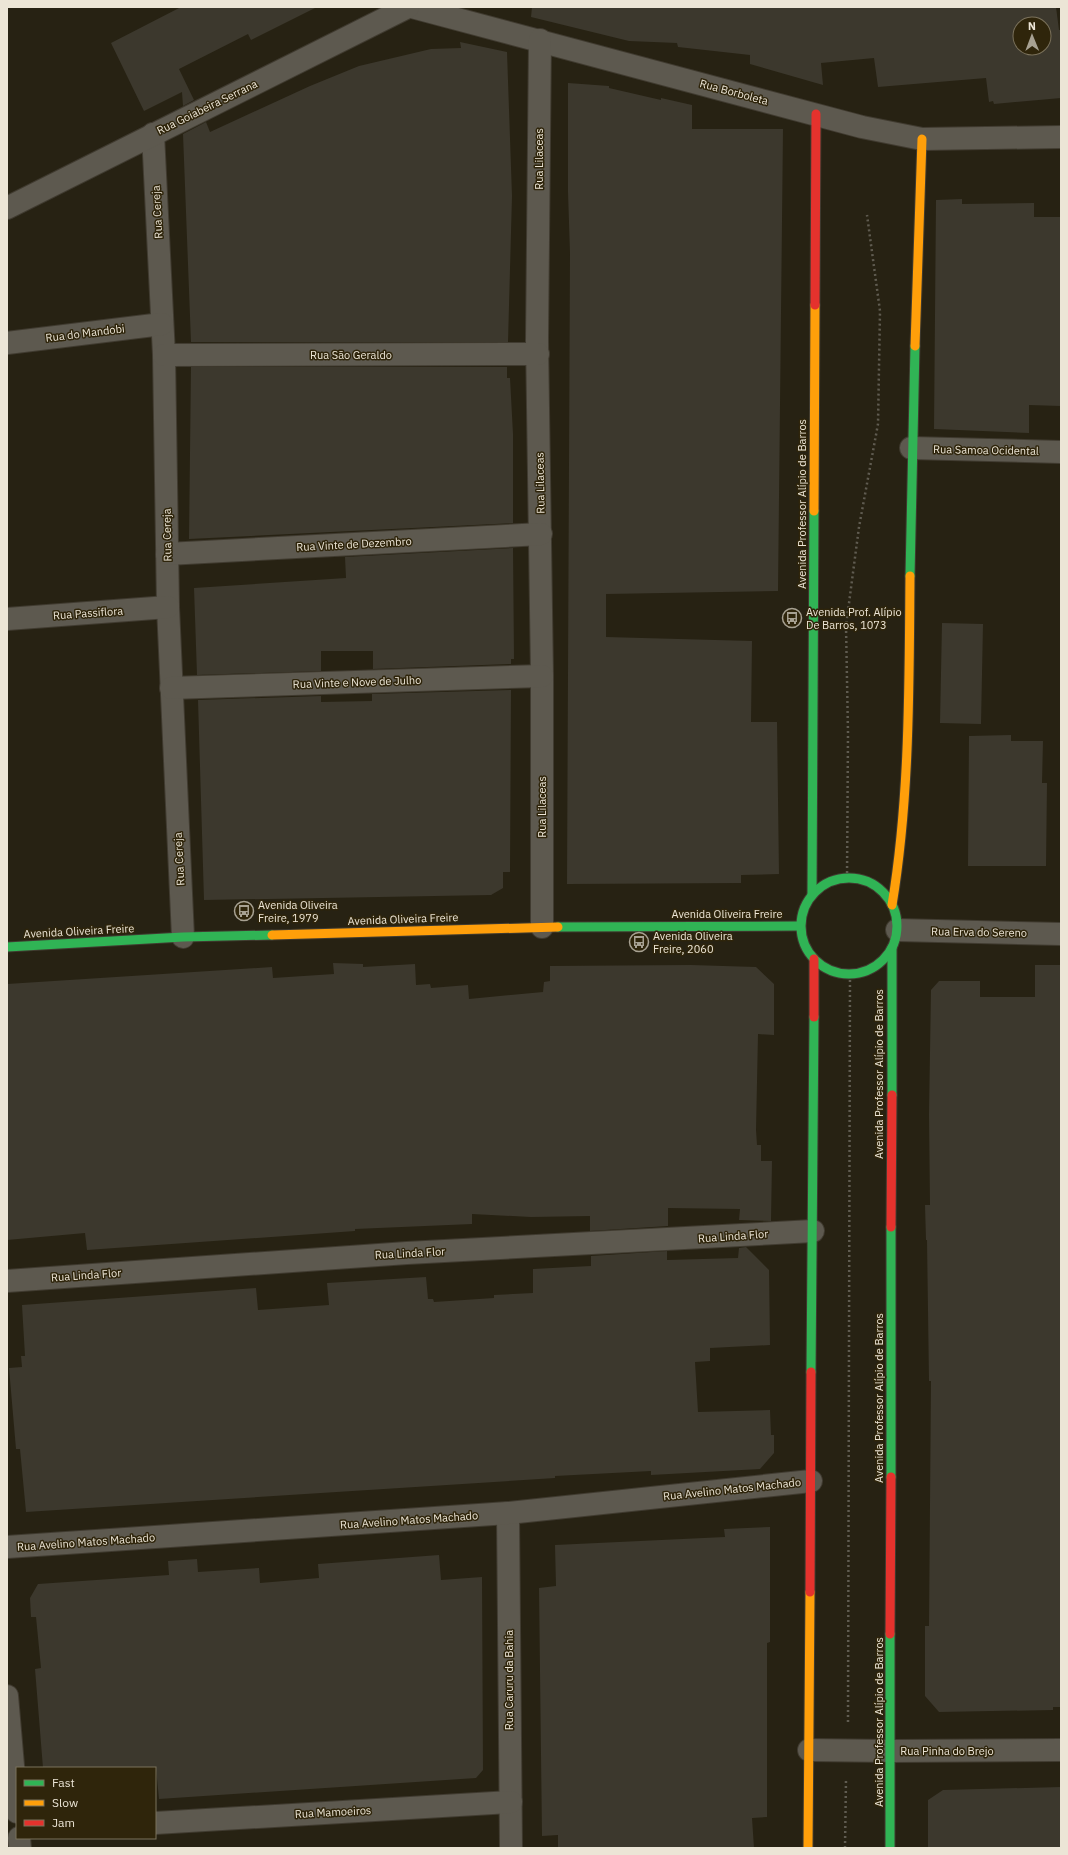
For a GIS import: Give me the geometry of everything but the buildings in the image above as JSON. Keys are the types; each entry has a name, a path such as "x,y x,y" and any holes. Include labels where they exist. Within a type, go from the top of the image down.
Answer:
{"street":[{"name":"Rua Goiabeira Serrana","path":"7,208 408,7"},
{"name":"Rua Borboleta","path":"412,7 862,127 922,139 1061,137"},
{"name":"Rua Lilaceas","path":"540,40 538,354 542,676 542,927"},
{"name":"Avenida Professor Alípio de Barros","path":"812,894 816,114"},
{"name":"Rua Cereja","path":"153,134 164,355 168,606 183,937"},
{"path":"892,905 902,835 907,763 911,448 922,139"},
{"name":"Rua do Mandobi","path":"7,343 162,324"},
{"name":"Rua São Geraldo","path":"164,355 538,354"},
{"name":"Rua Samoa Ocidental","path":"911,448 1061,452"},
{"name":"Rua Vinte de Dezembro","path":"167,554 540,534"},
{"name":"Rua Passiflora","path":"7,619 168,606"},
{"name":"Rua Vinte e Nove de Julho","path":"171,688 542,676"},
{"path":"847,878 865,881 881,890 892,905 896,917 894,939 881,962 864,972 850,973 829,970 814,959 804,944 800,926 804,909 812,894 822,886 834,880 847,878"},
{"name":"Avenida Oliveira Freire","path":"7,947 183,937 542,927 800,926"},
{"name":"Rua Erva do Sereno","path":"894,939 1061,934"},
{"name":"Avenida Professor Alípio de Barros","path":"890,1848 894,939"},
{"path":"808,1848 814,959"},
{"name":"Rua Linda Flor","path":"7,1281 407,1253 813,1231"},
{"name":"Rua Avelino Matos Machado","path":"7,1547 508,1513 811,1481"},
{"name":"Rua Caruru da Bahia","path":"508,1513 511,1848"},
{"path":"7,1696 16,1800"},
{"name":"Rua Pinha do Brejo","path":"809,1750 1061,1750"},
{"name":"Rua Mamoeiros","path":"156,1823 510,1802"}],"path":[{"path":"847,878 848,733 846,626 859,527 878,424 880,310 867,216"},
{"path":"845,1848 847,1750 850,973"}],"traffic: fast":[{"path":"910,576 915,346"},
{"path":"812,894 814,511"},
{"path":"849,878 867,882 883,892 893,908 897,926 893,944 883,960 867,970 849,974 831,970 815,960 805,944 801,926 805,908 815,892 831,882 849,878"},
{"path":"558,927 800,926"},
{"path":"7,947 183,937 272,935"},
{"path":"892,948 892,1095"},
{"path":"811,1372 814,1017"},
{"path":"891,1227 891,1477"},
{"path":"890,1634 890,1848"}],"traffic: slow":[{"path":"915,346 922,139"},
{"path":"814,511 815,305"},
{"path":"892,905 898,864 905,782 909,700 910,576"},
{"path":"272,935 558,927"},
{"path":"808,1848 810,1592"}],"traffic: jam":[{"path":"815,305 816,114"},
{"path":"814,959 814,1017"},
{"path":"891,1227 892,1095"},
{"path":"810,1592 811,1372"},
{"path":"890,1634 891,1477"}],"place":[{"name":"Avenida Prof. Alípio De Barros, 1073","path":"792,618"},
{"name":"Avenida Oliveira Freire, 1979","path":"244,911"},
{"name":"Avenida Oliveira Freire, 2060","path":"639,942"}]}
